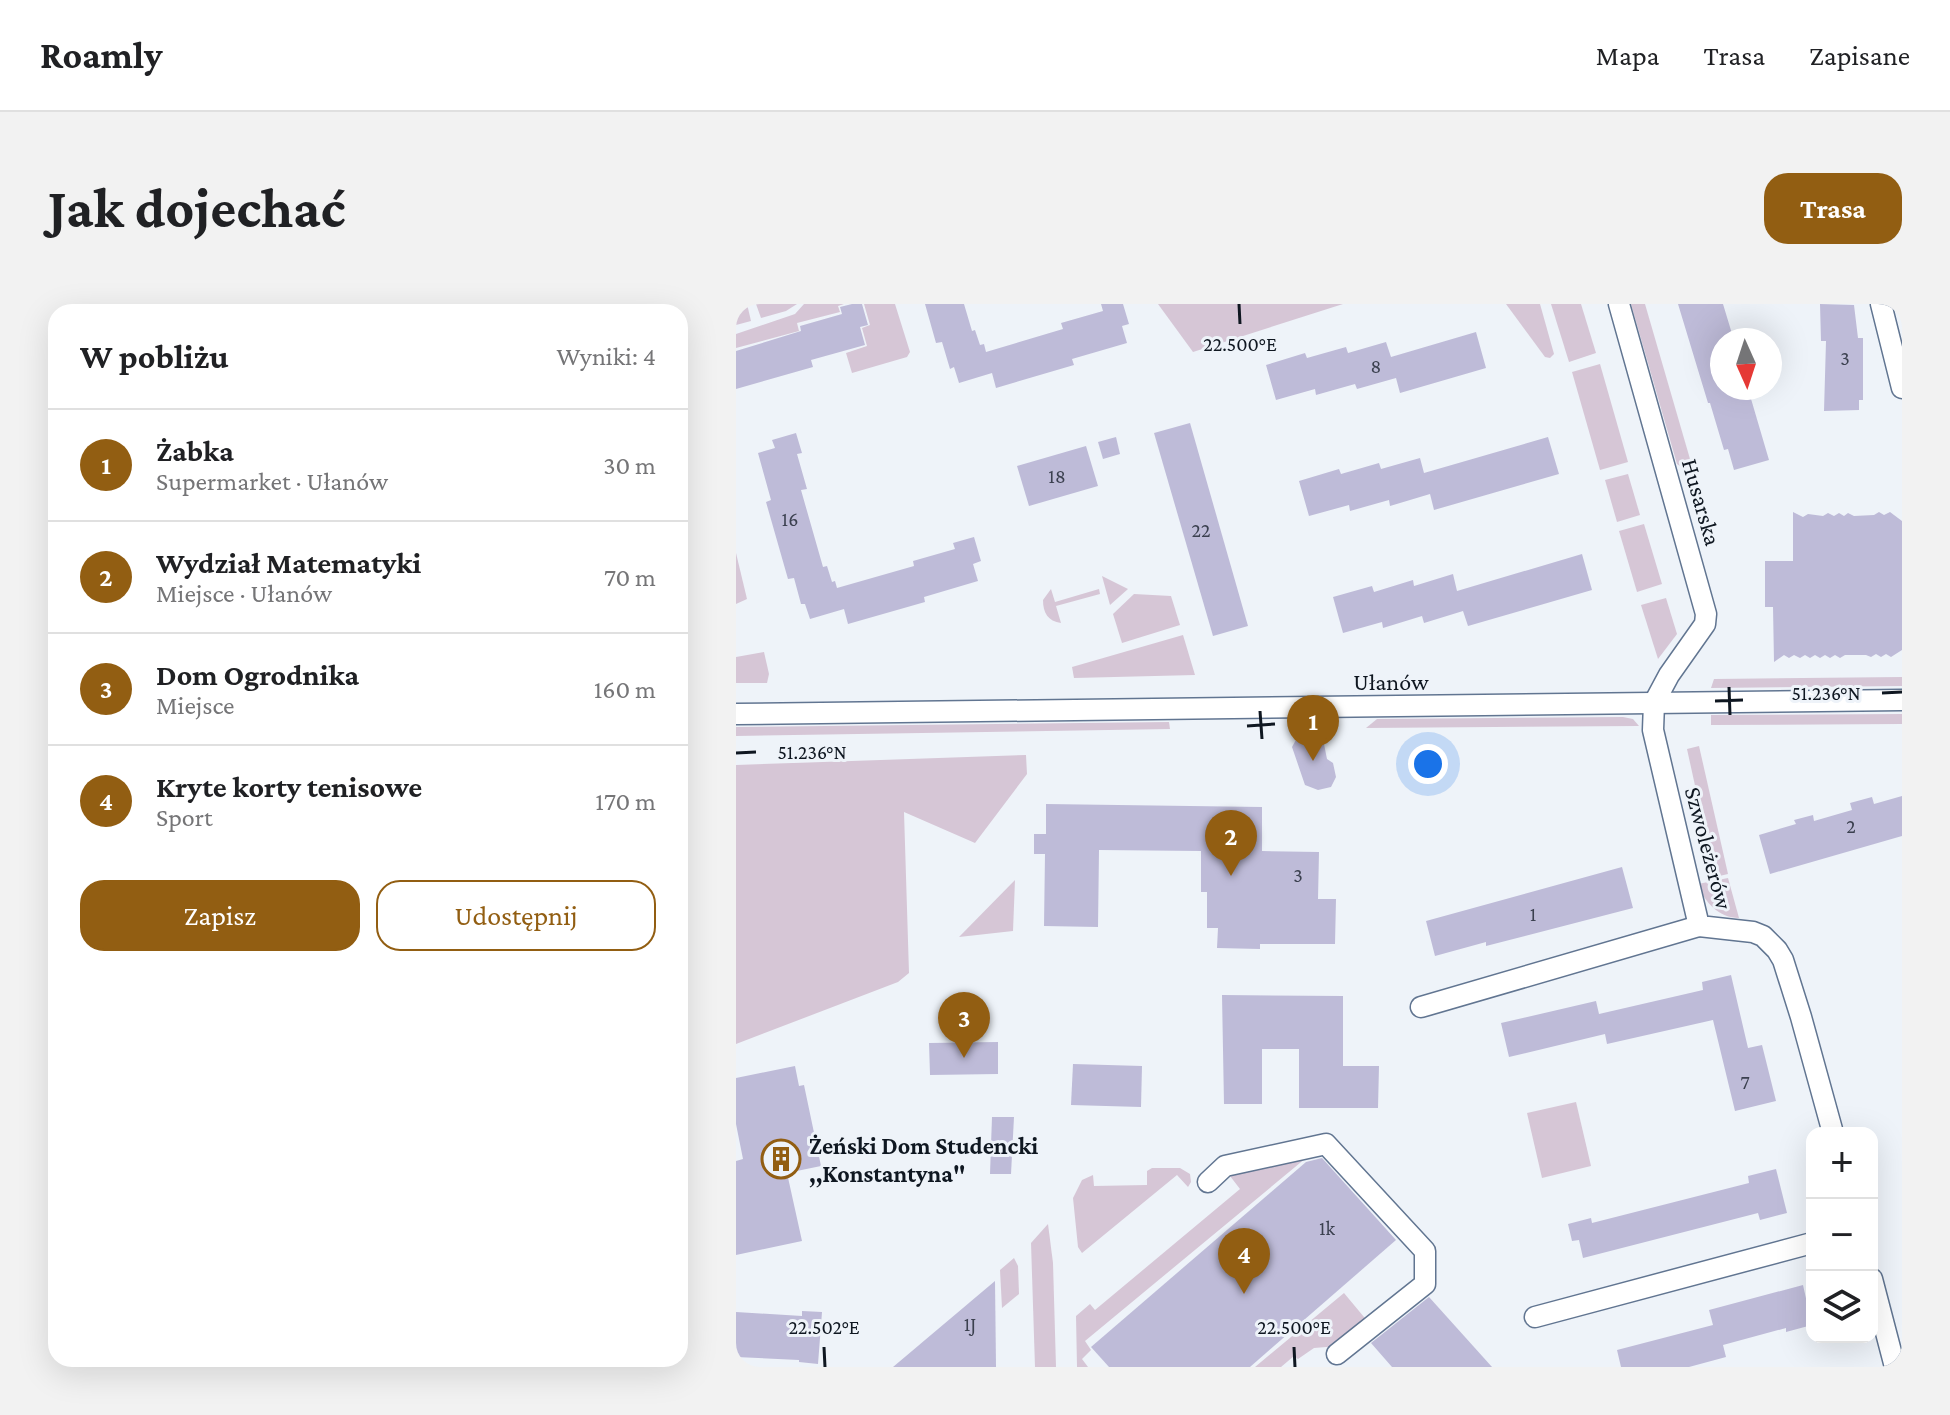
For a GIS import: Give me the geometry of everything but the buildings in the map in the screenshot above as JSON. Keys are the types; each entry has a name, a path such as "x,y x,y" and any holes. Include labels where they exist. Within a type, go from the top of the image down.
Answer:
{"street":[{"name":"Husarska","path":"1619,304 1706,614 1705,624 1669,675 1654,703"},
{"path":"1881,304 1902,388"},
{"name":"Ułanów","path":"736,714 1902,700"},
{"name":"Szwoleżerów","path":"1654,703 1653,730 1699,926 1753,932 1763,936 1777,950 1801,1017 1831,1127"},
{"path":"1421,1007 1699,926"},
{"path":"1208,1182 1225,1166 1326,1144 1425,1251 1425,1284 1337,1354"},
{"path":"1535,1317 1806,1245"},
{"path":"1878,1302 1895,1367"}],"shaded area":[{"path":"736,304 747,304 751,321 736,325"},
{"path":"756,304 797,304 786,311 761,318"},
{"path":"804,304 844,304 838,306 840,312 797,323 799,331 736,348 736,334 795,314"},
{"path":"864,304 895,304 910,352 907,357 852,373 846,353 867,346 862,328 870,325"},
{"path":"1158,304 1343,304 1193,352"},
{"path":"1506,304 1540,304 1554,354 1550,358 1545,357"},
{"path":"1551,304 1581,304 1596,353 1569,362"},
{"path":"1631,304 1645,304 1690,459 1690,465 1684,469 1677,464"},
{"path":"1600,364 1628,462 1600,470 1572,372"},
{"path":"1628,474 1640,515 1617,522 1605,480"},
{"path":"1644,524 1662,584 1637,592 1619,531"},
{"path":"736,553 747,599 736,604"},
{"path":"1102,576 1128,589 1110,605"},
{"path":"1051,589 1055,602 1099,589 1100,594 1056,606 1061,623 1047,616 1044,609 1043,600"},
{"path":"1134,594 1171,596 1180,625 1122,643 1113,614"},
{"path":"1666,598 1677,634 1658,659 1641,605"},
{"path":"1183,635 1195,675 1074,678 1072,667"},
{"path":"764,652 769,674 767,683 736,683 736,657"},
{"path":"1902,677 1902,686 1711,688 1714,679"},
{"path":"1902,714 1902,724 1711,725 1711,715"},
{"path":"1377,719 1633,719 1639,726 1366,728"},
{"path":"1169,722 1170,729 736,736 736,727"},
{"path":"1699,746 1728,874 1715,877 1687,749"},
{"path":"1026,755 1027,774 975,843 904,812 909,973 898,982 736,1044 736,765"},
{"path":"1728,878 1739,918 1713,908 1698,884"},
{"path":"1015,880 1013,931 959,937"},
{"path":"1576,1102 1591,1166 1542,1178 1527,1113"},
{"path":"1312,1153 1085,1341 1091,1350 1082,1359 1088,1367 1077,1367 1076,1316 1090,1304 1095,1310 1240,1189 1230,1176"},
{"path":"1152,1168 1180,1168 1190,1174 1191,1182 1188,1187 1177,1175 1082,1253 1078,1247 1073,1198 1082,1180 1093,1175 1094,1186 1147,1185 1147,1171"},
{"path":"1048,1224 1053,1263 1056,1367 1035,1367 1031,1243"},
{"path":"1014,1258 1018,1266 1019,1294 1002,1308 1000,1270"},
{"path":"1344,1293 1369,1323 1339,1346 1314,1348 1298,1359 1294,1356 1281,1367 1255,1367"}],"place":[{"name":"Żabka","path":"1313,761"},
{"name":"Wydział Matematyki","path":"1231,876"},
{"name":"Dom Ogrodnika","path":"964,1058"},
{"name":"Żeński Dom Studencki ,,Konstantyna\"","path":"781,1159"},
{"name":"Kryte korty tenisowe","path":"1244,1294"}]}
